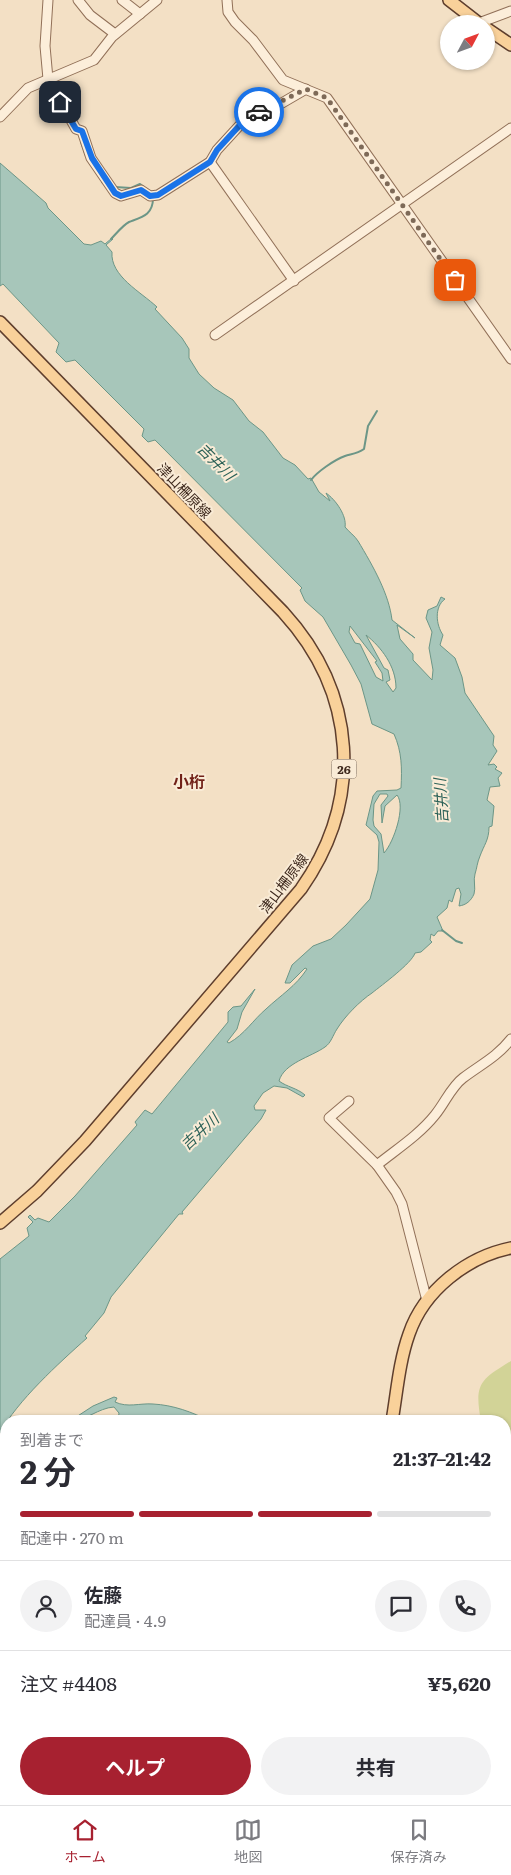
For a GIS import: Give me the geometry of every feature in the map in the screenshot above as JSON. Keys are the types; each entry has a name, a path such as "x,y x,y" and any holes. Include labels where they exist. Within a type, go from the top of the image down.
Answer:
{"main road":[{"path":"449,0 469,15"},
{"path":"495,34 511,45"},
{"name":"津山柵原線","path":"0,322 270,598 306,639 331,686 343,737 344,753 342,794 333,829 322,854 301,889 85,1141 37,1192 0,1223"},
{"path":"393,1415 405,1346 413,1325 427,1301 443,1284 467,1265 486,1255 511,1248"}],"street":[{"path":"48,0 45,46 48,79 76,129 82,131 92,158 115,193 121,196 141,190 150,196 158,195 210,162 217,150 239,126 255,114 282,103 306,89"},
{"path":"78,0 90,15 115,34"},
{"path":"122,0 140,14"},
{"path":"1,116 28,88 94,60 115,34 158,0"},
{"path":"227,0 228,12 234,22 253,40 283,80 327,98 511,360"},
{"path":"495,19 511,11"},
{"path":"215,335 511,128"},
{"path":"210,162 294,280"},
{"path":"377,1165 419,1132 435,1115 458,1083 500,1053 511,1039"},
{"path":"349,1101 329,1118 377,1165 396,1192 402,1204 427,1301"}],"green space":[{"path":"511,1361 511,1415 480,1415 479,1391 482,1384 492,1373"}],"water":[{"name":"吉井川","path":"0,163 46,203 48,208 84,244 91,245 101,241 105,244 113,239 106,245 112,252 116,269 128,283 157,307 155,309 182,338 189,349 189,358 199,374 214,388 233,400 249,421 263,432 283,458 295,465 308,479 311,478 319,492 330,501 326,493 340,508 343,513 345,527 358,541 379,580 388,600 392,620 415,638 397,625 400,639 413,654 413,660 432,680 433,670 429,648 432,632 426,618 428,610 437,606 441,597 445,599 441,602 437,616 443,635 440,645 455,658 462,677 465,693 494,736 493,745 497,751 488,765 494,764 497,767 495,769 502,773 498,778 500,786 490,787 487,800 494,806 492,826 489,827 487,839 478,861 474,876 475,892 471,899 466,904 459,906 461,894 459,888 456,889 452,902 449,900 447,908 437,917 443,931 438,931 434,936 431,934 430,940 432,942 421,952 415,953 403,968 353,1009 340,1024 327,1045 286,1070 279,1081 305,1095 303,1097 287,1088 274,1086 263,1093 254,1106 255,1110 266,1110 261,1119 182,1212 183,1214 179,1214 111,1297 104,1313 85,1336 87,1338 28,1395 12,1415 0,1415 0,1259 29,1236 27,1228 33,1222 28,1217 30,1215 35,1220 38,1218 49,1222 75,1196 137,1125 135,1122 145,1110 152,1114 228,1022 228,1012 233,1007 241,1006 255,989 242,1012 237,1029 227,1042 229,1043 293,985 307,969 305,968 290,983 285,983 292,965 313,946 331,939 370,899 378,870 379,842 377,835 366,825 373,796 377,791 401,788 401,760 394,734 372,724 361,684 323,617 305,601 300,590 302,588 155,440 148,442 142,436 144,429 75,360 66,362 56,352 59,343 3,284 0,286","holes":["350,626 377,661 375,662 382,673 383,681 376,677 360,644 355,643 349,632","366,635 387,658 395,680 396,688 393,692 386,682 390,680 388,670 384,668","380,794 387,794 388,796 381,805 382,823 385,806 397,795 400,807 395,833 384,853 381,834 374,826 373,820 374,804"]},
{"path":"114,1397 117,1398 115,1402 120,1404 153,1404 175,1407 196,1415 119,1415 114,1407 91,1415 79,1415 93,1406"}],"waterway":[{"path":"81,142 86,156"},
{"path":"102,182 109,189"},
{"path":"115,187 131,188 140,184 144,187"},
{"path":"111,239 127,223 146,215 153,204 153,198"},
{"path":"311,480 321,470 336,460 364,449 368,426 377,411"},
{"path":"442,930 456,941 462,943"}],"way so far":[{"path":"259,112 282,103 306,89 327,98 455,280"}],"district":[{"name":"小桁","path":"189,781"}],"route":[{"path":"60,102 76,129 82,131 88,152 115,193 121,196 141,190 150,196 158,195 210,162 217,150 239,126 259,112"}]}
